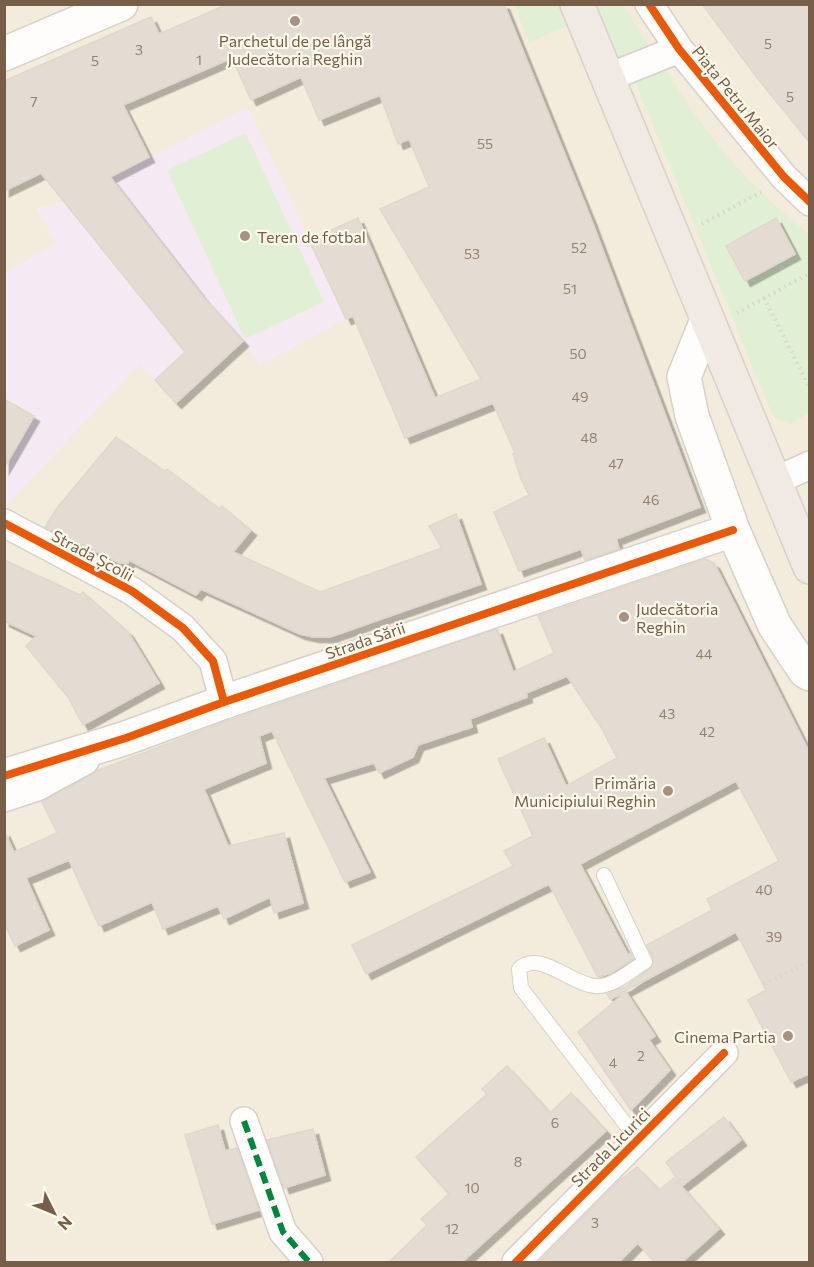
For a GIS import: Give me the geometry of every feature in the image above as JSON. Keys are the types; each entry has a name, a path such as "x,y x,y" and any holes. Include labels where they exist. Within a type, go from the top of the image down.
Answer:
{"highway":[{"path":"577,4 607,78 719,318 773,482 810,567"}],"street":[{"path":"4,54 121,4"},
{"name":"Piața Petru Maior","path":"649,4 679,49 784,177 810,202"},
{"name":"Piața Petru Maior","path":"607,78 679,49"},
{"path":"719,318 684,377 692,416 733,530 775,626 805,671 810,674"},
{"path":"773,482 810,465"},
{"name":"Strada Școlii","path":"4,523 132,591 183,628 213,661 224,702"},
{"name":"Strada Sării","path":"4,776 126,738 224,702 733,530"},
{"path":"4,798 37,787 126,738"},
{"name":"Strada Licurici","path":"516,1263 724,1053"},
{"path":"244,1121 283,1232 309,1263"}],"lane":[{"path":"604,875 645,962 608,985 594,987 535,962 524,963 519,969 521,988 637,1139"}],"path":[{"path":"696,227 761,192"},
{"path":"719,318 764,298 810,273"},
{"path":"764,298 810,389"},
{"path":"764,984 810,961"}],"shaded area":[{"path":"5,5 809,5 809,1262 5,1262"},
{"path":"248,107 346,319 260,365 243,341 207,303 171,336 185,352 155,380 139,364 8,504 5,502 5,273 56,243 36,208 64,202"}],"green space":[{"path":"514,5 577,5 583,19 529,42"},
{"path":"578,5 623,5 656,57 608,75"},
{"path":"658,58 703,126 732,162 756,188 809,234 809,413 790,424 773,416 630,69"},
{"name":"Teren de fotbal","path":"246,133 324,302 245,339 167,170"}],"building":[{"path":"228,4 504,4 591,219 700,507 616,539 619,549 585,560 581,549 519,571 494,512 529,495 521,479 513,454 515,453 493,403 405,438 353,316 346,319 309,240 358,218 435,398 481,379 380,209 429,187 409,139 398,144 380,95 319,120 301,77 251,100 232,58 123,105 149,157 110,177 203,297 243,341 176,403 155,380 185,352 41,173 4,191 4,81 151,17 159,34"},
{"path":"702,4 810,4 810,143 758,79"},
{"path":"776,218 795,254 745,281 726,246"},
{"path":"4,399 34,416 4,468"},
{"path":"116,437 165,471 167,469 220,509 222,506 251,530 233,552 320,592 442,548 429,526 456,514 481,584 330,637 300,634 201,589 196,595 129,560 128,563 120,563 45,527 57,508"},
{"path":"706,559 714,563 810,754 810,1073 791,1082 748,1000 766,990 736,932 610,999 607,994 626,986 652,967 653,959 647,945 712,910 707,899 779,861 736,781 580,864 628,955 631,953 633,959 611,973 598,977 549,884 366,974 352,945 513,866 504,851 533,836 498,759 544,738 566,786 617,758 602,729 567,676 526,693 527,697 470,719 472,727 418,745 413,757 379,773 374,763 324,778 370,872 345,882 272,731 259,736 266,763 204,789 228,846 284,833 303,903 274,913 270,897 224,919 218,906 163,929 152,902 99,926 69,860 26,878 49,930 15,946 4,923 4,831 14,852 57,833 42,802 96,771 230,720 497,629 513,672 554,653 538,616"},
{"path":"4,560 80,595 83,592 128,632 159,683 83,725 68,697 26,646 36,636 4,621"},
{"path":"626,992 655,1036 649,1040 670,1070 631,1110 578,1032"},
{"path":"507,1066 550,1113 571,1093 606,1131 461,1263 388,1263 427,1225 421,1219 449,1194 416,1157 487,1094 482,1089"},
{"path":"724,1117 741,1140 682,1186 666,1162"},
{"path":"218,1125 225,1151 237,1148 259,1210 212,1224 185,1135"},
{"path":"313,1129 325,1175 284,1188 267,1140"},
{"path":"637,1167 659,1190 674,1178 719,1229 681,1263 655,1263 638,1243 618,1263 538,1263 619,1181"}],"marked path":[{"path":"244,1121 283,1232 309,1262"}],"cycle path":[{"path":"649,4 679,49 784,177 810,202"},
{"path":"4,523 132,591 183,628 213,661 224,702"},
{"path":"4,776 126,738 224,702 733,530"},
{"path":"516,1262 724,1053"}],"place":[{"name":"Parchetul de pe lângă Judecătoria Reghin","path":"295,21"},
{"name":"Teren de fotbal","path":"245,236"},
{"name":"Judecătoria Reghin","path":"624,617"},
{"name":"Primăria Municipiului Reghin","path":"668,791"},
{"name":"Cinema Partia","path":"788,1036"}]}
